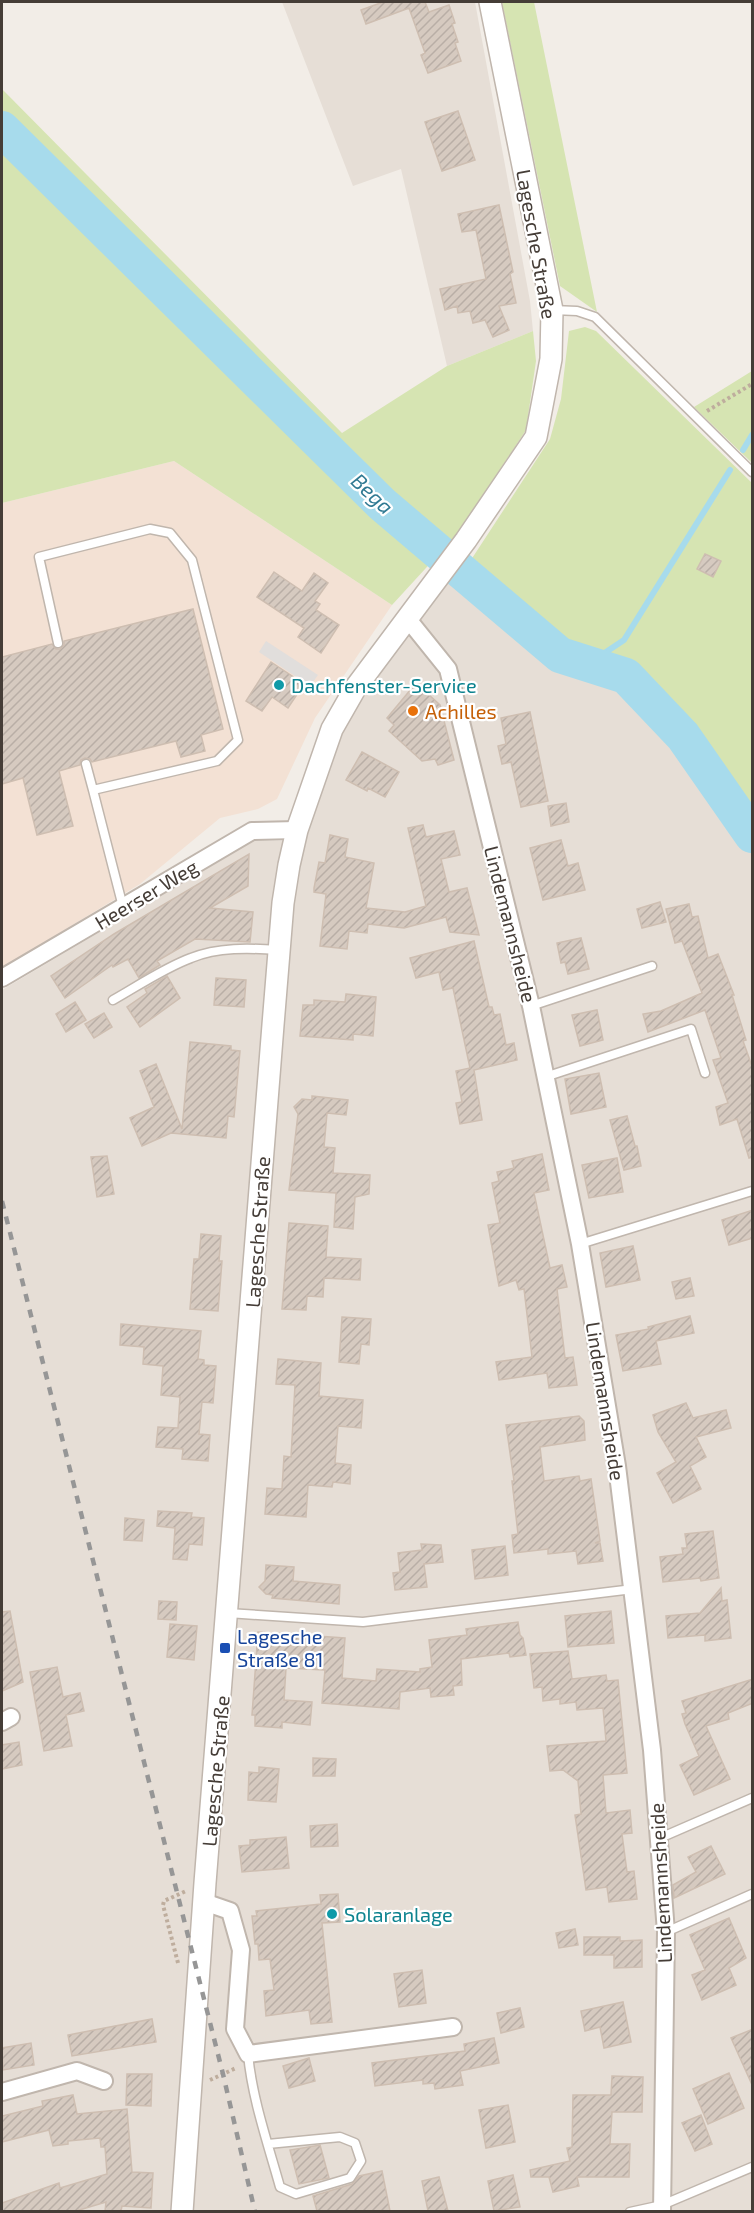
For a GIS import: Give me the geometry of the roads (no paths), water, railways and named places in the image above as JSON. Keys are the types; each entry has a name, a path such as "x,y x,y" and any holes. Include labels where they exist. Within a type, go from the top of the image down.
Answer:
{"street":[{"name":"Lagesche Straße","path":"182,2211 279,950 285,893 297,830 332,729 356,687 466,540 536,437 551,359 552,310 490,2"},
{"name":"Lindemannsheide","path":"407,618 448,669 531,1006 580,1244 617,1466 660,1838 666,1932 662,2208"},
{"name":"Heerser Weg","path":"2,978 252,831 297,830"},
{"path":"204,1902 230,1911 241,1950 235,2029 249,2057 453,2027"},
{"path":"2,2092 77,2071 104,2081"}],"lane":[{"path":"552,310 577,311 595,317 753,472"},
{"path":"58,643 39,557 150,529 170,532 192,560 238,740 217,760 93,790"},
{"path":"86,764 123,908"},
{"path":"113,1000 191,958 214,951 242,948 279,950"},
{"path":"531,1006 652,966"},
{"path":"546,1077 691,1029 705,1073"},
{"path":"580,1244 753,1191"},
{"path":"227,1613 363,1622 633,1589"},
{"path":"660,1838 753,1798"},
{"path":"666,1932 753,1894"},
{"path":"249,2057 268,2144 280,2187 296,2194 350,2178 361,2161 355,2143 340,2137 268,2144"},
{"path":"630,2211 662,2208 753,2167"}],"waterway":[{"name":"Bega","path":"2,129 382,504 560,655 626,676 683,736 752,835"},
{"path":"743,450 752,435"},
{"path":"588,664 624,640 730,470"}],"railway":[{"path":"2,1201 223,2074 255,2212"}],"place":[{"name":"Dachfenster-Service","path":"279,685"},
{"name":"Achilles","path":"413,711"},
{"name":"Lagesche Straße 81","path":"225,1648"},
{"name":"Solaranlage","path":"332,1914"}]}
